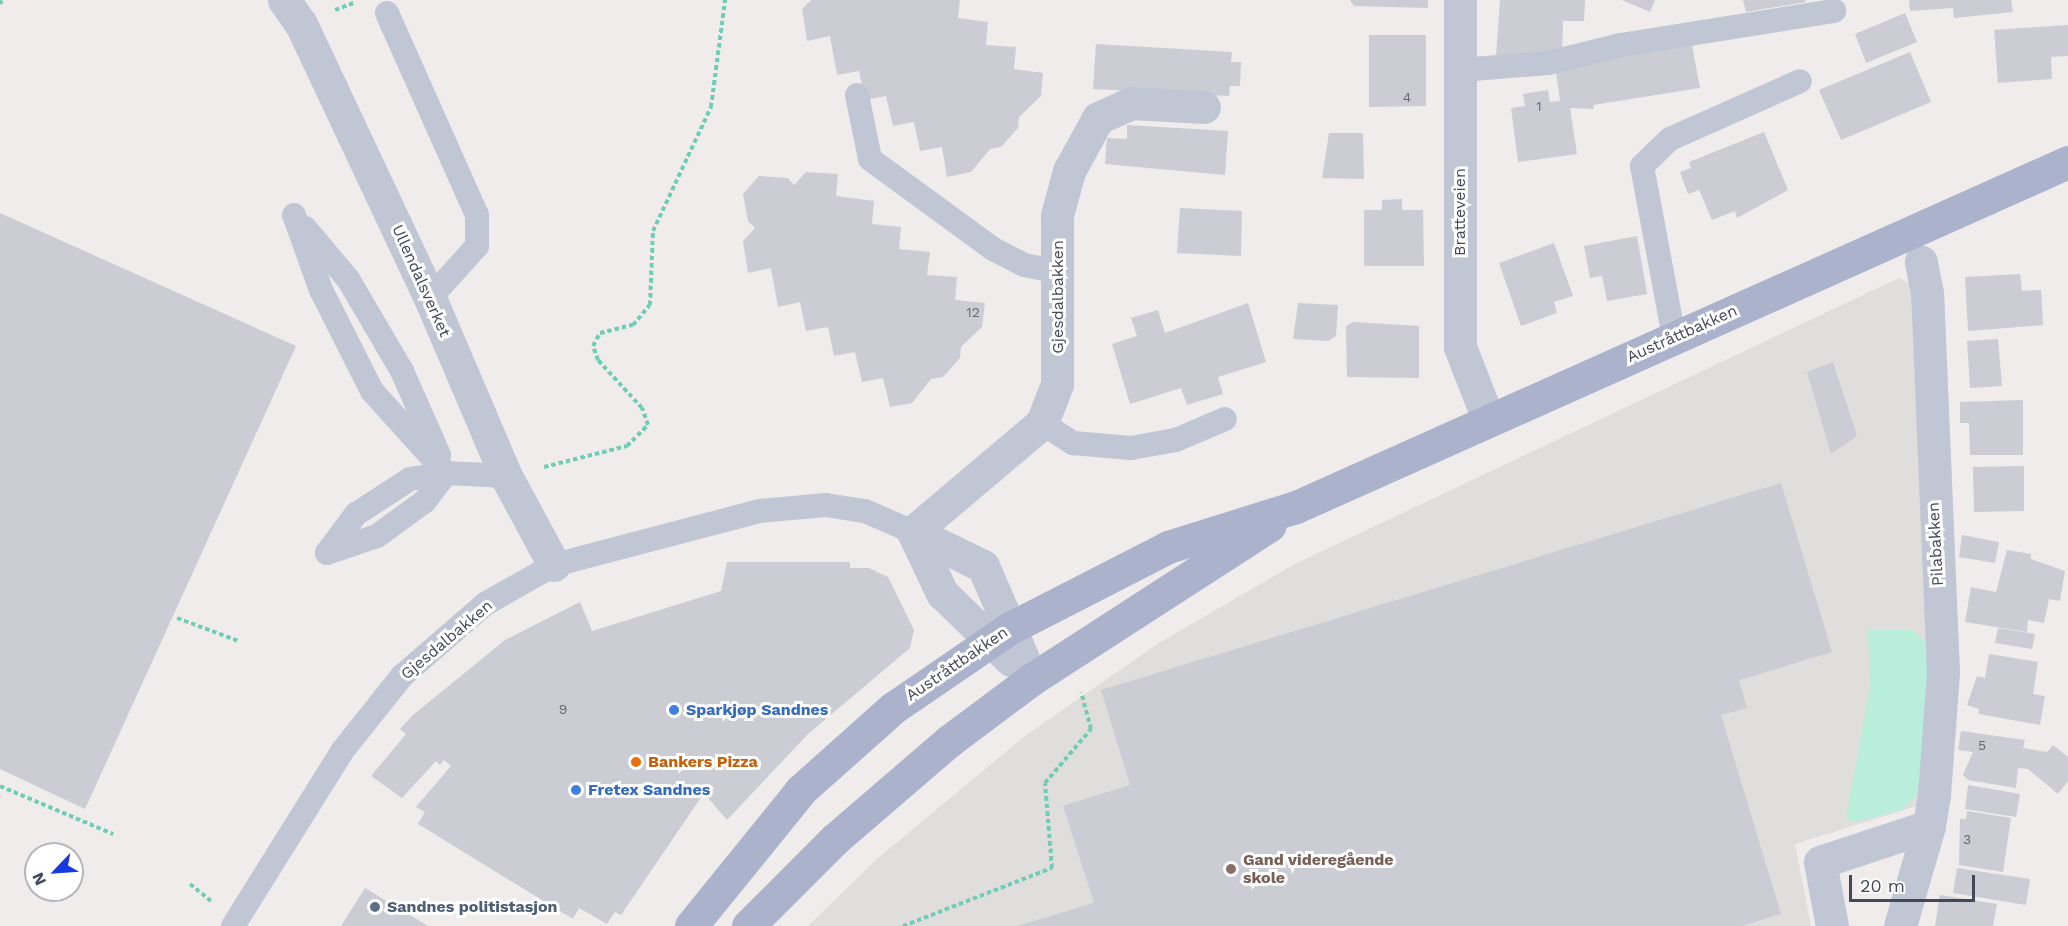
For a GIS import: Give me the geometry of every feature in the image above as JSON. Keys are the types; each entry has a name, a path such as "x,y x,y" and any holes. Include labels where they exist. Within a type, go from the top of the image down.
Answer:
{"main road":[{"name":"Austråttbakken","path":"691,926 801,789 893,708 1000,635 1168,547 1296,507 1488,419 2068,162"},
{"name":"Austråttbakken","path":"748,926 894,787 1032,679 1296,507"}],"street":[{"name":"Ullendalsverket","path":"284,0 301,24 430,298 506,476 554,565"},
{"name":"Bratteveien","path":"1460,0 1460,347 1488,419"},
{"name":"Gjesdalbakken","path":"913,532 1042,423 1057,384 1060,272 1057,215 1069,171 1098,118 1131,103 1204,107"},
{"name":"Pilabakken","path":"1900,926 1929,826 1943,682 1927,293 1921,262"},
{"name":"Gjesdalbakken","path":"913,532 983,566 1000,635"},
{"name":"Gjesdalbakken","path":"913,532 942,593 1000,635 1032,679"},
{"path":"1832,926 1820,862 1929,826"}],"lane":[{"path":"1461,70 1548,63 1621,45 1834,11"},
{"path":"387,13 477,215 477,246 430,298"},
{"path":"1674,338 1642,166 1670,139 1800,81"},
{"path":"857,95 870,159 993,249 1024,265 1060,272"},
{"path":"446,473 396,360 348,279 294,215 321,290 372,391 446,473 506,476"},
{"path":"1042,423 1073,443 1131,448 1176,440 1225,419"},
{"name":"Gjesdalbakken","path":"233,926 293,823 402,676 485,604 554,565 760,511 826,505 855,509 913,532"}],"path":[{"path":"506,476 627,446 644,434 648,417 598,360 593,346 600,333 633,325 650,305 653,231 663,199 711,107 725,0"},
{"path":"177,618 239,641"},
{"path":"903,926 1052,868 1045,783 1091,729 1078,680"},
{"path":"0,786 113,834"},
{"path":"190,884 214,903"}],"shaded area":[{"path":"1899,278 1915,287 1928,625 1920,805 1795,844 1811,926 808,926 878,858 1025,736 1159,643 1295,564"}],"green space":[{"path":"1868,630 1912,630 1925,642 1931,709 1917,795 1902,810 1853,822 1846,818 1870,687"}],"building":[{"path":"811,0 960,0 958,18 988,22 986,45 1016,47 1014,69 1043,73 1041,96 1019,117 1018,128 1001,147 990,149 971,172 947,177 942,147 920,151 914,122 893,126 886,96 865,100 859,71 837,75 830,36 807,41 802,9"},
{"path":"1350,0 1428,0 1428,8 1354,6"},
{"path":"1500,0 1585,0 1584,21 1563,21 1562,57 1496,56"},
{"path":"1622,0 1655,0 1650,12"},
{"path":"1743,0 1805,0 1806,2 1746,12"},
{"path":"1909,0 2011,0 2013,12 1954,18 1953,8 1910,11"},
{"path":"1905,13 1917,42 1866,63 1855,34"},
{"path":"2068,25 2068,56 2051,57 2052,79 1998,83 1994,30"},
{"path":"1369,35 1426,35 1426,106 1369,107"},
{"path":"1096,44 1232,52 1231,62 1241,62 1240,86 1230,86 1229,96 1093,89"},
{"path":"1692,45 1700,88 1593,105 1594,109 1570,108 1577,154 1518,162 1511,108 1525,106 1523,94 1548,90 1550,102 1560,101 1556,72 1603,58"},
{"path":"1910,52 1931,102 1841,140 1819,90"},
{"path":"1127,125 1228,131 1225,175 1105,164 1107,138 1127,139"},
{"path":"1764,132 1788,190 1737,218 1735,211 1712,220 1699,190 1688,194 1680,172 1691,168 1689,162"},
{"path":"1329,133 1363,133 1364,179 1322,178"},
{"path":"806,172 838,174 836,196 874,201 872,224 901,227 899,249 930,252 927,275 957,277 955,300 985,303 982,327 961,347 960,358 943,377 931,379 912,403 890,407 883,378 862,382 855,352 834,356 828,327 806,331 800,302 778,307 771,268 748,273 743,241 755,228 748,221 743,194 759,176 788,178 794,185"},
{"path":"1402,199 1402,210 1423,210 1424,266 1364,266 1364,210 1382,210 1382,200"},
{"path":"1180,208 1242,211 1241,256 1177,253"},
{"path":"0,213 296,346 85,809 0,769"},
{"path":"1637,236 1647,294 1607,301 1602,276 1590,278 1584,246"},
{"path":"1554,243 1573,296 1554,302 1557,313 1521,326 1499,263"},
{"path":"2020,274 2022,291 2041,290 2043,325 1968,331 1965,277"},
{"path":"1248,303 1266,362 1218,377 1223,394 1187,405 1181,388 1130,404 1112,344 1137,336 1131,318 1158,310 1165,333"},
{"path":"1298,303 1338,305 1336,336 1328,341 1293,339"},
{"path":"1353,322 1419,326 1419,378 1347,377 1346,326"},
{"path":"1998,339 2002,386 1970,388 1967,341"},
{"path":"1833,362 1857,436 1831,454 1807,372"},
{"path":"2023,400 2023,455 1970,455 1969,423 1960,423 1960,402"},
{"path":"2024,466 2024,511 1974,512 1973,467"},
{"path":"1781,483 1832,652 1739,680 1747,708 1721,715 1781,914 1742,926 1017,926 1094,903 1063,806 1130,785 1101,690"},
{"path":"1962,535 1999,542 1995,563 1959,557"},
{"path":"2007,550 2031,554 2031,559 2065,571 2060,601 2049,599 2044,623 2028,620 2027,632 1965,622 1971,587 1996,592"},
{"path":"727,562 850,562 850,568 869,568 888,577 914,630 910,648 808,734 727,820 704,793 621,915 615,912 607,924 579,908 573,919 418,824 425,812 416,807 451,766 444,760 440,765 436,761 402,798 371,776 406,734 400,729 413,715 505,640 580,602 592,631 721,591"},
{"path":"1998,628 2035,634 2032,649 1995,643"},
{"path":"1989,654 2038,662 2033,694 2045,696 2040,725 1979,714 1979,709 1967,705 1977,676 1985,678"},
{"path":"1961,731 2025,740 2023,748 2047,752 2053,745 2068,757 2068,781 2058,794 2028,769 2018,768 2016,788 1968,780 1963,775 1973,752 1958,750"},
{"path":"1968,785 2020,794 2016,817 1965,809"},
{"path":"1967,811 2011,818 2003,872 1959,865 1960,819 1966,819"},
{"path":"1957,868 2030,879 2026,905 1953,893"},
{"name":"Sandnes politistasjon","path":"365,888 428,926 341,926"},
{"path":"1940,895 1997,904 1993,926 1935,926"}],"place":[{"name":"Sparkjøp Sandnes","path":"674,710"},
{"name":"Bankers Pizza","path":"636,762"},
{"name":"Fretex Sandnes","path":"576,790"},
{"name":"Gand videregående skole","path":"1231,869"},
{"name":"Sandnes politistasjon","path":"375,907"}]}
